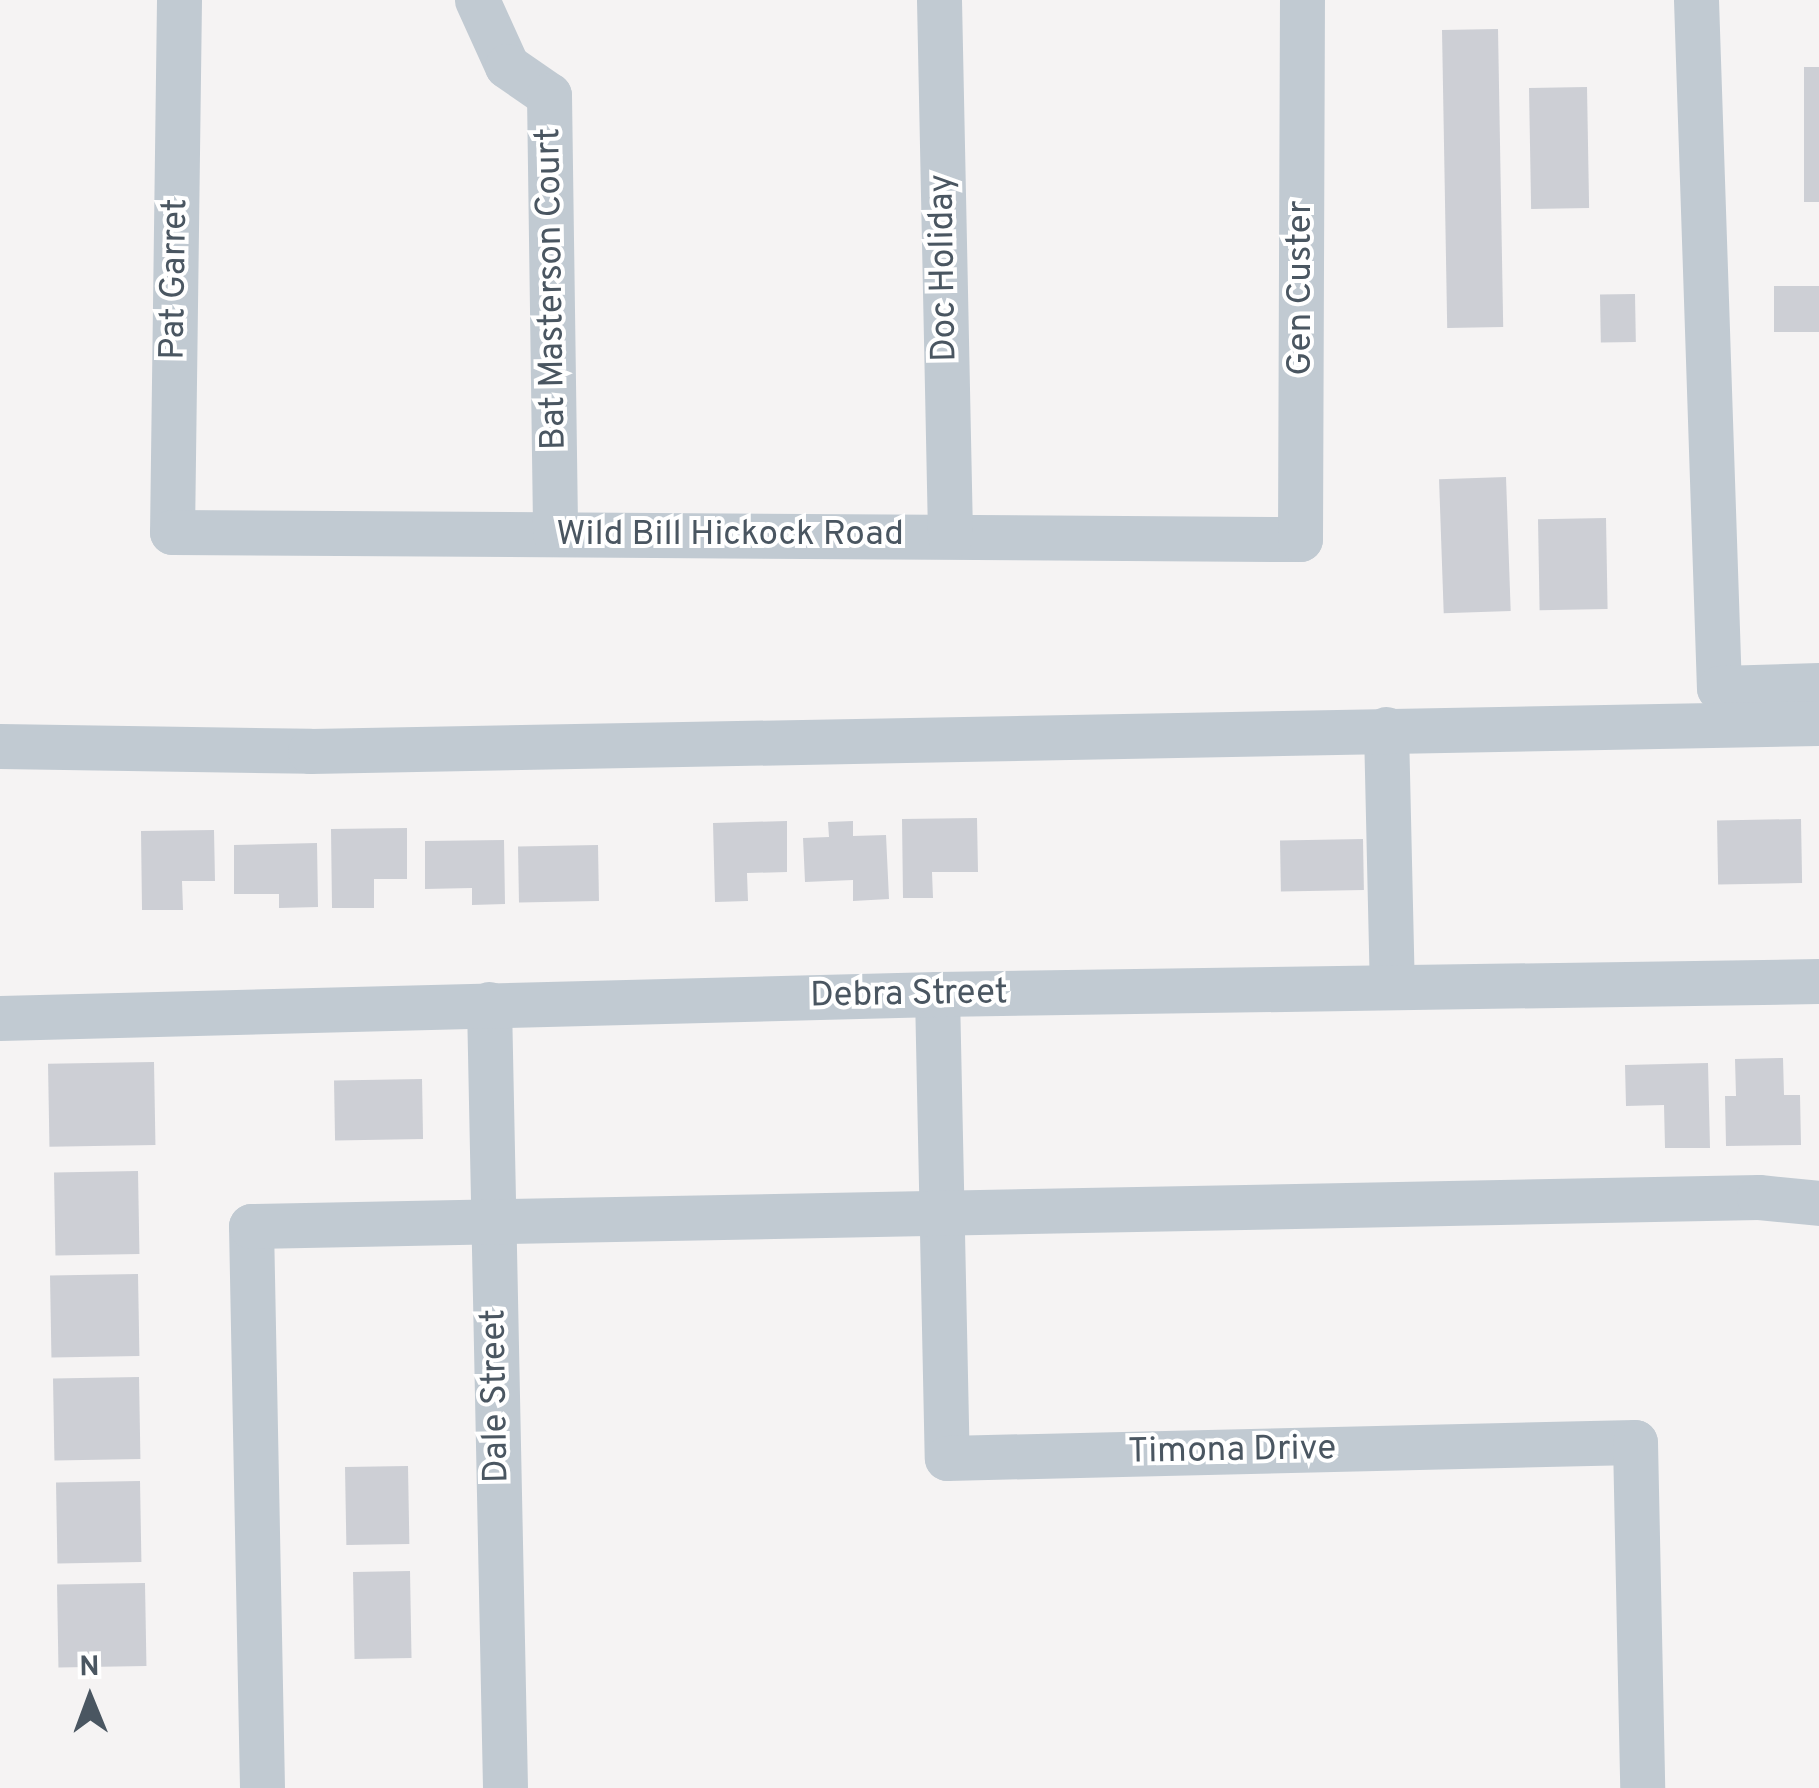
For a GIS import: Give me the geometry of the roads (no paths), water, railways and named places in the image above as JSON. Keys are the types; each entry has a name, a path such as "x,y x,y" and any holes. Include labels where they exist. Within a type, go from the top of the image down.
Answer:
{"street":[{"name":"Pat Garret","path":"179,0 172,532 197,532"},
{"name":"Bat Masterson Court","path":"477,0 507,66 549,96 555,534"},
{"name":"Doc Holiday","path":"940,0 950,536"},
{"name":"Gen Custer","path":"1262,538 1300,538 1302,0"},
{"path":"1696,0 1719,688 1819,684"},
{"name":"Wild Bill Hickock Road","path":"197,532 1262,538"},
{"path":"0,746 310,751 1819,723"},
{"path":"1386,729 1392,987"},
{"name":"Debra Street","path":"0,1018 938,994 1819,981"},
{"name":"Timona Drive","path":"938,994 947,1458 1635,1442 1642,1788"},
{"name":"Dale Street","path":"489,1004 505,1788"},
{"path":"262,1788 251,1226 1760,1197 1819,1203"}]}
